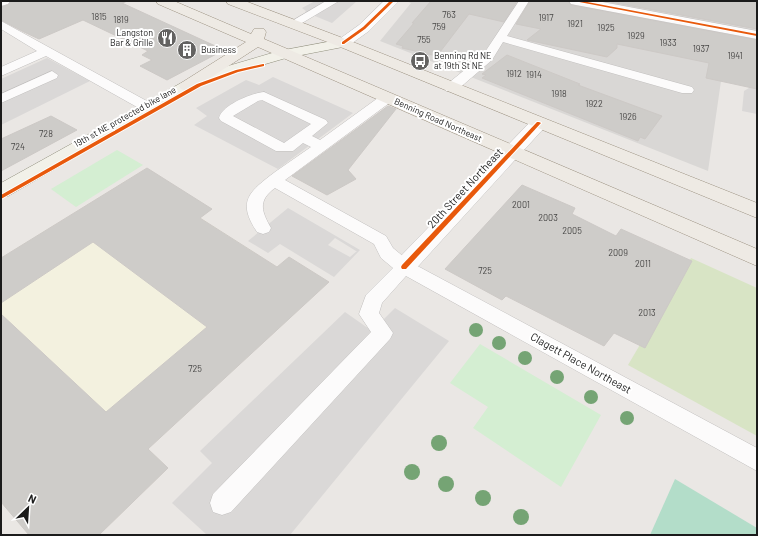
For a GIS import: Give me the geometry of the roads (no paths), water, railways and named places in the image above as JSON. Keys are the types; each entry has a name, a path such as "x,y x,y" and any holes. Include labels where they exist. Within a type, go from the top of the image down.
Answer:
{"main road":[{"name":"Benning Road Northeast","path":"163,1 511,153 757,258"},
{"path":"233,1 343,43 757,211"},
{"path":"1,191 187,86 256,42 265,13"},
{"path":"187,86 233,69 284,54 343,43"}],"street":[{"path":"343,43 364,28 392,1"},
{"path":"576,1 757,35"},
{"name":"20th Street Northeast","path":"404,267 539,123"}],"lane":[{"path":"293,24 334,1"},
{"path":"451,88 488,57 524,1"},
{"path":"1,24 46,51 149,108"},
{"path":"501,38 687,90"},
{"path":"1,72 46,51"},
{"path":"1,99 52,75"},
{"path":"264,96 321,122 302,137 288,148 281,148 226,118 227,114 255,97 264,96"},
{"path":"263,228 256,220 254,211 254,202 260,191 387,98"},
{"path":"302,137 321,146"},
{"name":"Clagett Place Northeast","path":"274,181 380,240 387,253 404,267 757,460"},
{"path":"222,503 383,333 369,314 373,300 404,267"}],"place":[{"name":"Langston Bar & Grille","path":"167,38"},
{"name":"Business","path":"187,50"},
{"name":"Benning Rd NE at 19th St NE","path":"420,61"}]}
